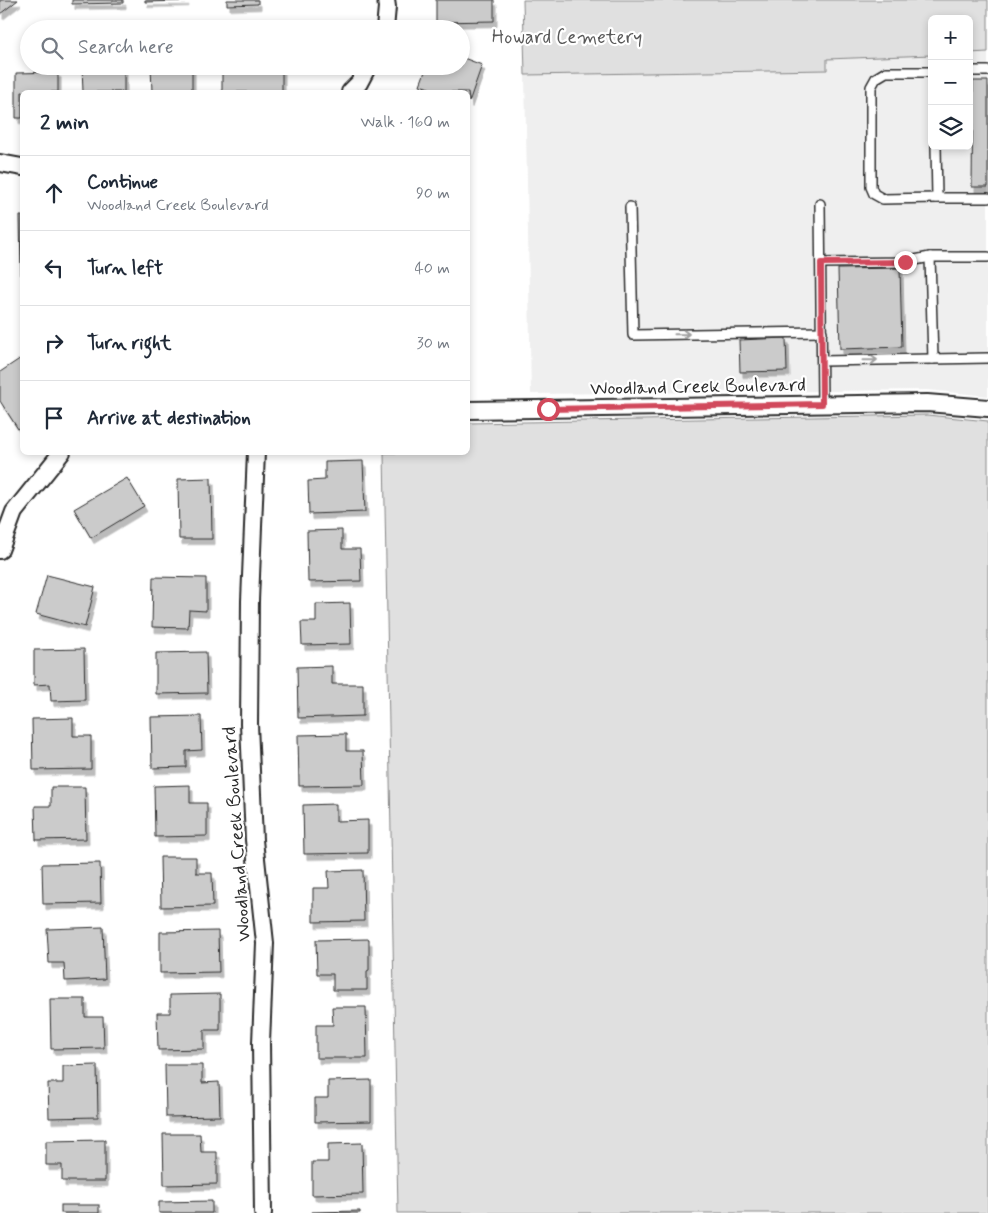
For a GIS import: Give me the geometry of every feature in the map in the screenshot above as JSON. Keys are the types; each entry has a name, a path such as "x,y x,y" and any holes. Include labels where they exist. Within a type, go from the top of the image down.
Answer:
{"street":[{"path":"386,0 386,20"},
{"path":"352,90 363,75"},
{"path":"0,163 20,166"},
{"name":"Woodland Creek Boulevard","path":"470,410 927,403 988,408"},
{"path":"0,550 14,512 60,455"},
{"name":"Woodland Creek Boulevard","path":"256,455 250,601 249,724 254,840 265,943 261,1043 263,1213"}],"lane":[{"path":"973,71 988,71"},
{"path":"928,72 886,72 876,78 871,86 872,187 874,194 883,199 988,198"},
{"path":"936,150 937,198"},
{"path":"820,204 822,404"},
{"path":"630,207 633,335 822,332"},
{"path":"821,263 905,262 930,258 988,257"},
{"path":"930,258 933,359"},
{"path":"822,361 988,358"}],"shaded area":[{"path":"988,52 988,396 928,390 531,394 525,75 826,70 827,59 928,55 928,150 973,150 973,53"}],"green space":[{"name":"Howard Cemetery","path":"523,0 988,0 988,52 973,53 973,15 928,15 928,55 827,59 827,70 525,75"},
{"path":"927,415 988,421 988,1213 398,1213 384,455 470,455 470,423"}],"building":[{"path":"0,0 18,0 0,14"},
{"path":"72,0 123,0 123,3 72,4"},
{"path":"145,0 186,0 186,1 145,2"},
{"path":"227,0 258,0 258,4 227,5"},
{"path":"436,0 494,0 494,21 436,20"},
{"path":"470,60 482,65 470,99 470,90 435,90 420,85 424,75 470,75"},
{"path":"16,73 20,73 20,75 58,75 58,90 20,90 20,118 16,118"},
{"path":"82,75 124,75 124,90 83,90"},
{"path":"151,75 192,75 192,90 152,90"},
{"path":"222,75 282,75 282,90 222,90"},
{"path":"973,81 988,81 988,187 972,187"},
{"path":"900,268 902,347 840,349 838,269"},
{"path":"786,338 787,371 740,372 739,340"},
{"path":"20,359 20,428 18,429 0,401 0,372"},
{"path":"363,461 365,512 309,514 308,481 325,480 325,462"},
{"path":"127,478 144,506 91,538 74,509"},
{"path":"211,478 212,539 179,539 178,479"},
{"path":"342,530 342,549 360,549 361,581 308,582 307,531"},
{"path":"47,575 95,587 85,627 36,614"},
{"path":"153,577 206,578 206,611 189,610 188,628 152,627"},
{"path":"350,603 351,644 302,645 301,622 316,622 316,604"},
{"path":"84,649 85,700 51,701 50,684 34,685 34,650"},
{"path":"206,652 207,693 156,694 156,653"},
{"path":"332,666 332,684 363,684 363,716 298,718 297,667"},
{"path":"201,716 202,750 186,751 186,767 152,768 151,717"},
{"path":"73,718 73,736 91,736 91,769 33,770 32,719"},
{"path":"346,734 346,751 363,751 364,785 299,786 298,735"},
{"path":"190,785 190,803 207,803 207,836 155,837 154,786"},
{"path":"51,787 85,787 86,839 36,840 35,806 51,806"},
{"path":"336,804 336,821 368,820 368,853 304,854 303,805"},
{"path":"160,857 196,857 196,873 212,873 213,906 161,907"},
{"path":"100,863 101,903 43,904 42,864"},
{"path":"363,870 364,921 313,922 313,888 329,888 328,871"},
{"path":"103,927 105,979 65,981 64,963 49,963 47,929"},
{"path":"218,931 219,972 160,973 160,932"},
{"path":"369,939 367,990 333,990 333,974 317,974 316,940"},
{"path":"220,994 220,1030 204,1030 204,1049 158,1050 157,1013 170,1013 170,995"},
{"path":"50,999 85,999 85,1017 103,1017 104,1048 51,1049"},
{"path":"332,1007 366,1007 367,1058 316,1058 316,1025 333,1025"},
{"path":"97,1065 98,1117 49,1118 48,1083 63,1083 63,1066"},
{"path":"165,1065 202,1065 202,1083 219,1082 220,1116 166,1117"},
{"path":"371,1080 371,1121 315,1122 315,1098 328,1098 328,1081"},
{"path":"163,1134 200,1134 201,1152 217,1152 217,1184 164,1185"},
{"path":"105,1140 105,1181 62,1181 62,1165 46,1165 46,1141"},
{"path":"362,1143 363,1194 312,1195 312,1162 328,1162 328,1144"},
{"path":"212,1201 212,1213 159,1213 159,1202"},
{"path":"61,1205 99,1205 99,1213 61,1213"},
{"path":"360,1211 360,1213 312,1213 312,1212"}],"route":[{"path":"548,409 822,404 821,263 905,262"}]}
